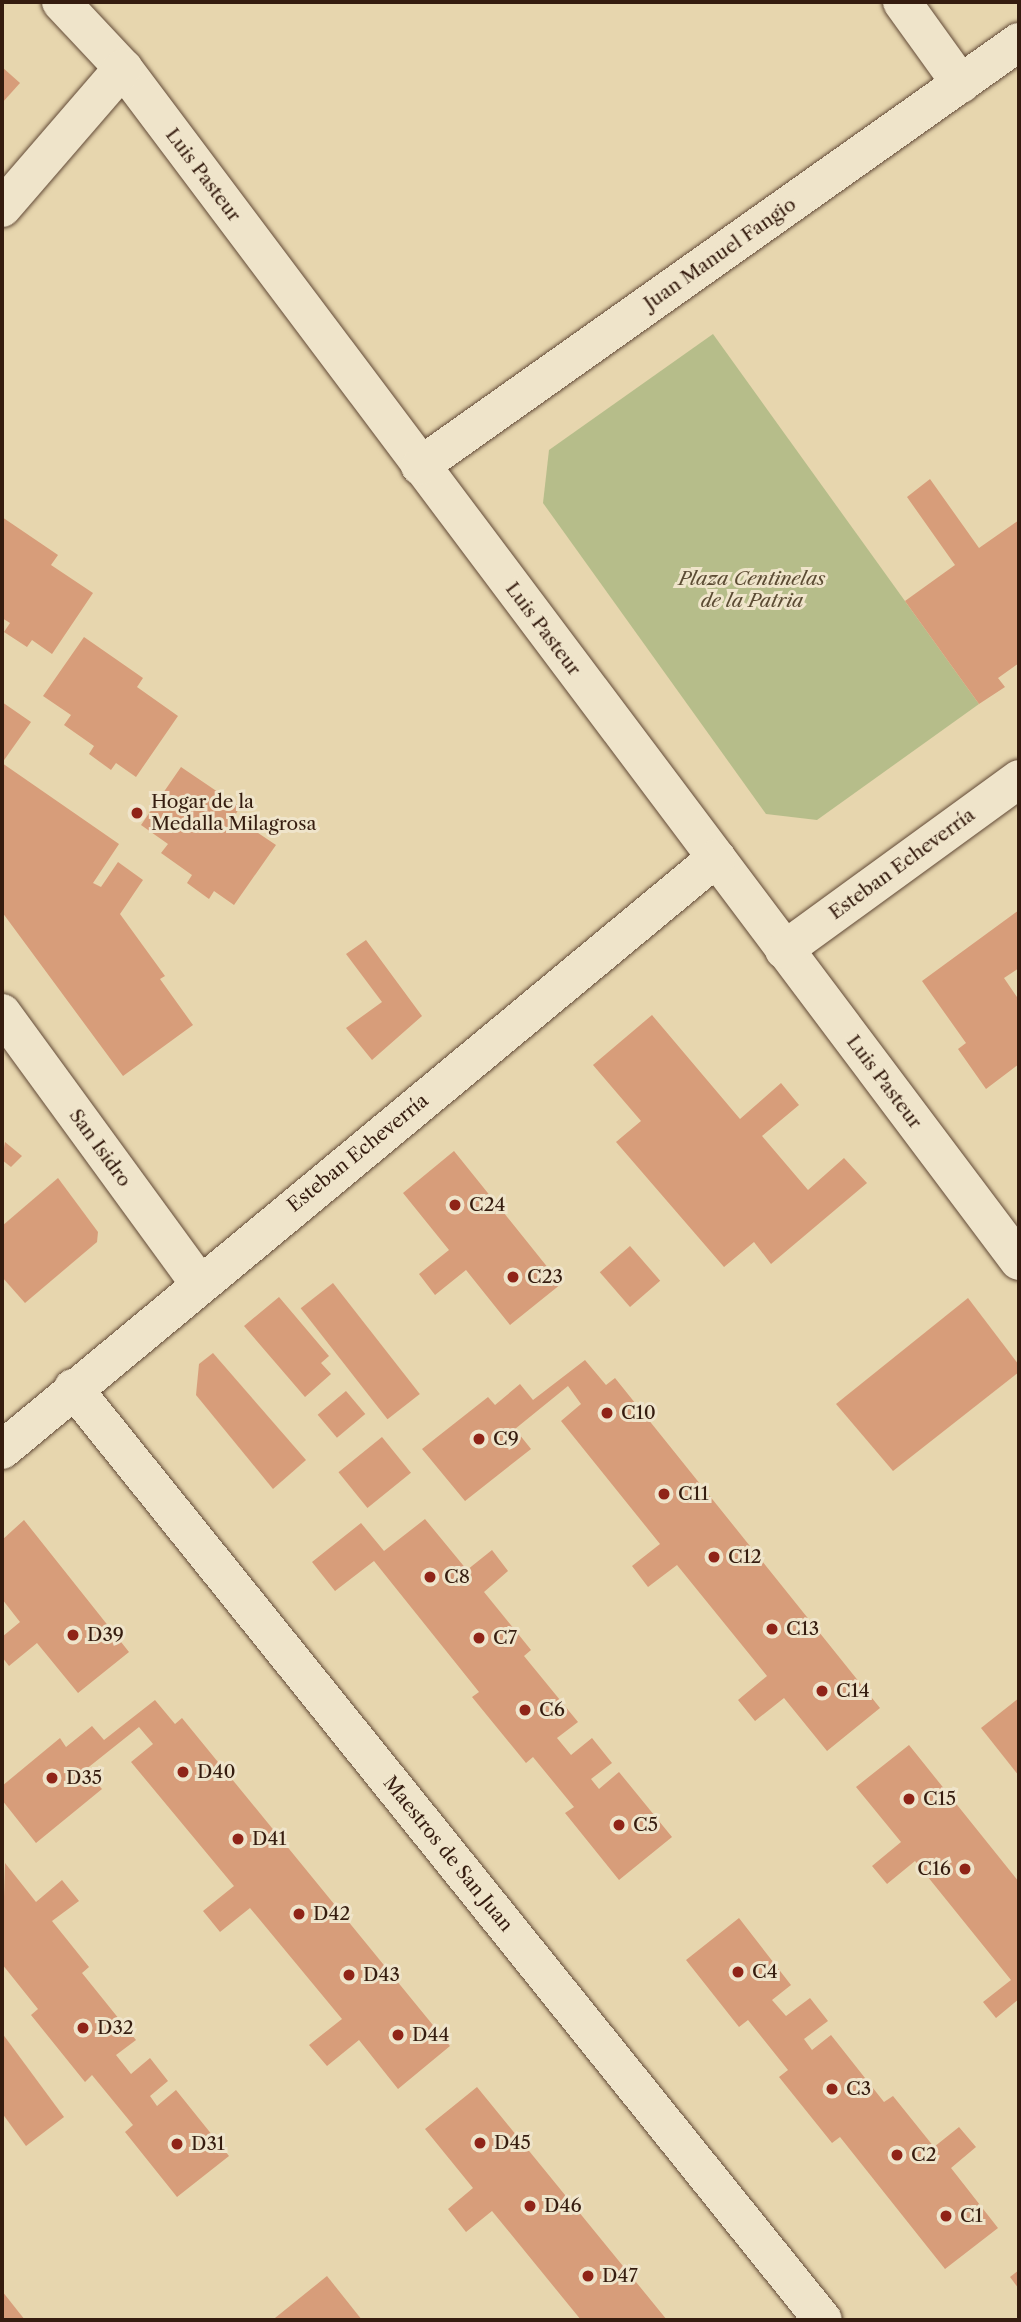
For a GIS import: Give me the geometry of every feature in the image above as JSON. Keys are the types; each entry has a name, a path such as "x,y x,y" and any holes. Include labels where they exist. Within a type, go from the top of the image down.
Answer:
{"street":[{"name":"Luis Pasteur","path":"61,2 123,68 1019,1261"},
{"path":"902,2 961,84"},
{"name":"Juan Manuel Fangio","path":"420,466 1019,42"},
{"path":"2,208 123,68"},
{"name":"Esteban Echeverría","path":"784,950 1019,779"},
{"name":"Esteban Echeverría","path":"2,1450 199,1283 716,858"},
{"name":"San Isidro","path":"2,1013 199,1283"},
{"name":"Maestros de San Juan","path":"73,1388 823,2320"}],"green space":[{"name":"Plaza Centinelas de la Patria","path":"713,334 979,704 817,820 766,814 543,503 549,450"}],"building":[{"path":"2,67 20,83 2,103"},
{"path":"930,479 979,548 1019,520 1019,663 998,678 1005,687 979,704 905,601 955,565 907,497"},
{"path":"2,517 58,555 51,565 93,593 52,654 32,640 27,647 4,632 10,623 2,618"},
{"path":"84,637 143,678 137,687 178,716 136,777 116,763 111,770 89,754 94,746 64,725 71,715 43,696"},
{"path":"2,702 31,722 2,763"},
{"path":"2,763 119,844 93,883 101,887 118,862 143,880 120,914 165,976 160,979 193,1025 123,1076 2,912"},
{"path":"181,767 240,807 234,817 276,845 234,905 214,891 209,899 187,883 192,875 161,853 168,844 141,825"},
{"path":"1019,910 1019,968 1004,978 1019,1000 1019,1064 986,1089 958,1049 966,1043 922,981"},
{"path":"366,940 422,1016 372,1060 346,1028 382,1002 346,954"},
{"path":"652,1015 740,1119 781,1083 799,1105 762,1136 808,1190 844,1158 867,1183 771,1264 754,1242 724,1267 616,1142 641,1121 593,1065"},
{"path":"5,1142 22,1156 11,1167 2,1160"},
{"path":"454,1151 561,1284 510,1325 466,1270 435,1295 419,1274 449,1250 403,1193"},
{"path":"58,1178 98,1232 97,1242 25,1303 2,1277 2,1226"},
{"path":"630,1246 660,1281 630,1307 600,1272"},
{"path":"333,1283 420,1394 387,1419 301,1308"},
{"path":"279,1297 329,1356 321,1363 331,1374 305,1397 244,1326"},
{"path":"968,1298 1019,1365 1019,1372 893,1471 836,1404"},
{"path":"213,1353 306,1460 273,1489 196,1395 199,1364"},
{"path":"585,1360 606,1385 615,1378 880,1708 827,1751 784,1698 755,1721 738,1700 767,1676 677,1565 648,1587 632,1566 660,1544 561,1421 581,1404 568,1386 515,1429 531,1449 465,1501 422,1449 488,1397 495,1405 520,1384 533,1400"},
{"path":"346,1391 365,1414 337,1438 318,1415"},
{"path":"382,1437 411,1473 367,1508 338,1472"},
{"path":"425,1519 467,1570 492,1550 508,1571 484,1592 531,1650 524,1656 578,1722 557,1738 571,1755 592,1738 612,1763 591,1779 599,1789 619,1772 672,1837 619,1880 565,1813 574,1807 533,1757 526,1763 472,1697 479,1692 374,1561 335,1591 312,1562 361,1523 384,1551"},
{"path":"24,1520 129,1652 78,1693 37,1643 9,1666 2,1657 2,1637 20,1622 2,1599 2,1540"},
{"path":"1019,1698 1019,1776 981,1728"},
{"path":"155,1700 175,1724 182,1718 450,2046 398,2089 359,2040 327,2066 309,2045 342,2019 250,1908 220,1932 203,1911 234,1886 131,1762 153,1744 139,1727 85,1770 102,1789 36,1843 2,1800 2,1786 60,1738 66,1747 92,1726 104,1740"},
{"path":"909,1745 1019,1882 1019,1999 996,2018 983,2002 1011,1980 915,1861 887,1884 872,1866 901,1842 856,1787"},
{"path":"5,1863 36,1902 62,1880 79,1901 52,1921 89,1967 82,1973 136,2040 116,2055 131,2074 150,2058 168,2081 150,2096 157,2106 176,2090 229,2156 177,2197 125,2132 133,2125 92,2075 85,2082 31,2015 38,2009 2,1964"},
{"path":"739,1918 791,1985 772,2000 786,2016 810,1998 828,2021 804,2039 812,2050 831,2035 884,2102 893,2096 934,2147 959,2127 976,2147 951,2168 998,2228 945,2269 840,2137 832,2143 779,2077 788,2070 748,2020 739,2027 686,1960"},
{"path":"2,2033 64,2117 26,2146 2,2113"},
{"path":"477,2087 667,2320 581,2320 492,2211 466,2232 448,2209 473,2188 425,2129"},
{"path":"1019,2270 1019,2289 1010,2277"},
{"path":"327,2276 362,2320 275,2318"},
{"path":"2,2291 25,2320 2,2320"}],"place":[{"name":"Hogar de la Medalla Milagrosa","path":"137,813"},
{"name":"C24","path":"455,1205"},
{"name":"C23","path":"513,1277"},
{"name":"C10","path":"607,1413"},
{"name":"C9","path":"479,1439"},
{"name":"C11","path":"664,1494"},
{"name":"C12","path":"714,1557"},
{"name":"C8","path":"430,1577"},
{"name":"C13","path":"772,1629"},
{"name":"D39","path":"73,1635"},
{"name":"C7","path":"479,1638"},
{"name":"C14","path":"822,1691"},
{"name":"C6","path":"525,1710"},
{"name":"D40","path":"183,1772"},
{"name":"D35","path":"52,1778"},
{"name":"C15","path":"909,1799"},
{"name":"C5","path":"619,1825"},
{"name":"D41","path":"238,1839"},
{"name":"C16","path":"965,1869"},
{"name":"D42","path":"299,1914"},
{"name":"C4","path":"738,1972"},
{"name":"D43","path":"349,1975"},
{"name":"D32","path":"83,2028"},
{"name":"D44","path":"398,2035"},
{"name":"C3","path":"832,2089"},
{"name":"D45","path":"480,2143"},
{"name":"D31","path":"177,2144"},
{"name":"C2","path":"897,2155"},
{"name":"D46","path":"530,2206"},
{"name":"C1","path":"946,2216"},
{"name":"D47","path":"588,2276"}]}
